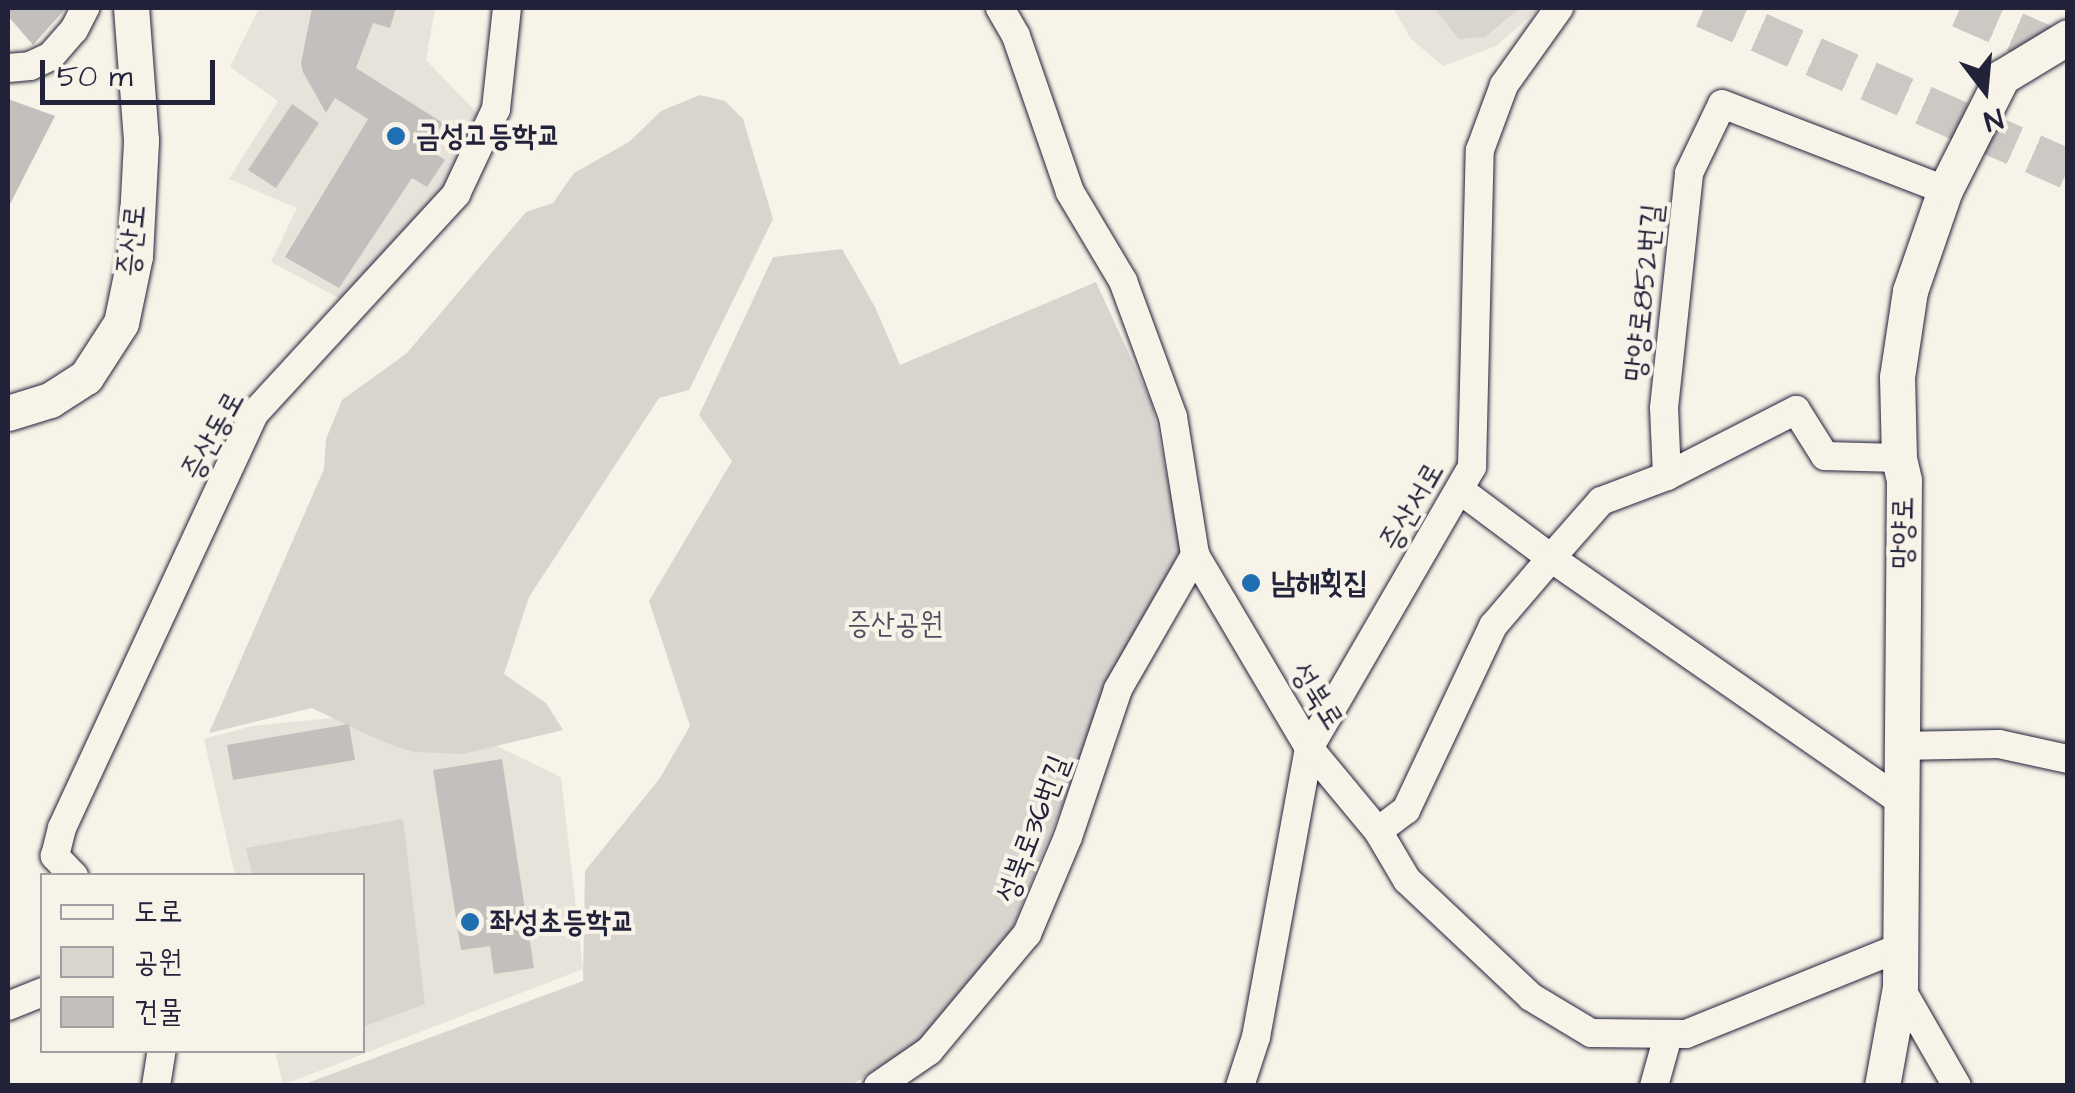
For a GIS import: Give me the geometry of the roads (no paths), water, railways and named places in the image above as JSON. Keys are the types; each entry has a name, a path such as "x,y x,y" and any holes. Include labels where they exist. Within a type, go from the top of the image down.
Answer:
{"main road":[{"name":"증산로","path":"8,413 50,400 86,376 121,323 134,256 141,140 130,8"},
{"name":"망양로","path":"1882,1086 1900,987 1904,480 1898,458 1896,377 1910,292 1945,190 2002,77 2068,37"}],"street":[{"path":"8,68 30,66 51,56 74,30 86,8"},
{"name":"증산동로","path":"71,873 55,856 62,828 254,414 456,194 496,108 508,8"},
{"name":"성북로","path":"1000,8 1016,36 1070,192 1123,281 1174,417 1195,555 1309,748 1378,831 1406,880 1531,997 1591,1033 1686,1034 1900,948"},
{"name":"증산서로","path":"1240,1086 1256,1037 1309,748 1472,467 1480,150 1504,86 1558,8"},
{"name":"망양로852번길","path":"1668,476 1664,408 1689,173 1722,104 1945,190"},
{"path":"1378,831 1406,810 1493,626 1602,501 1668,476 1796,410 1825,456 1898,458"},
{"path":"1460,490 1551,558 1900,801"},
{"name":"성북로36번길","path":"878,1086 929,1051 1027,934 1068,837 1118,689 1195,555"},
{"path":"1900,746 1999,744 2068,759"},
{"path":"1900,987 1957,1086"},
{"path":"8,1006 40,993"},
{"path":"1654,1086 1668,1036"},
{"path":"156,1086 162,1053"}],"tunnel":[{"path":"1704,8 2068,169"},
{"path":"1960,8 2068,55"}],"place":[{"name":"금성고등학교","path":"396,136"},
{"name":"남해횟집","path":"1251,583"},
{"name":"좌성초등학교","path":"470,922"}],"park label":[{"name":"증산공원","path":"895,624"}]}
